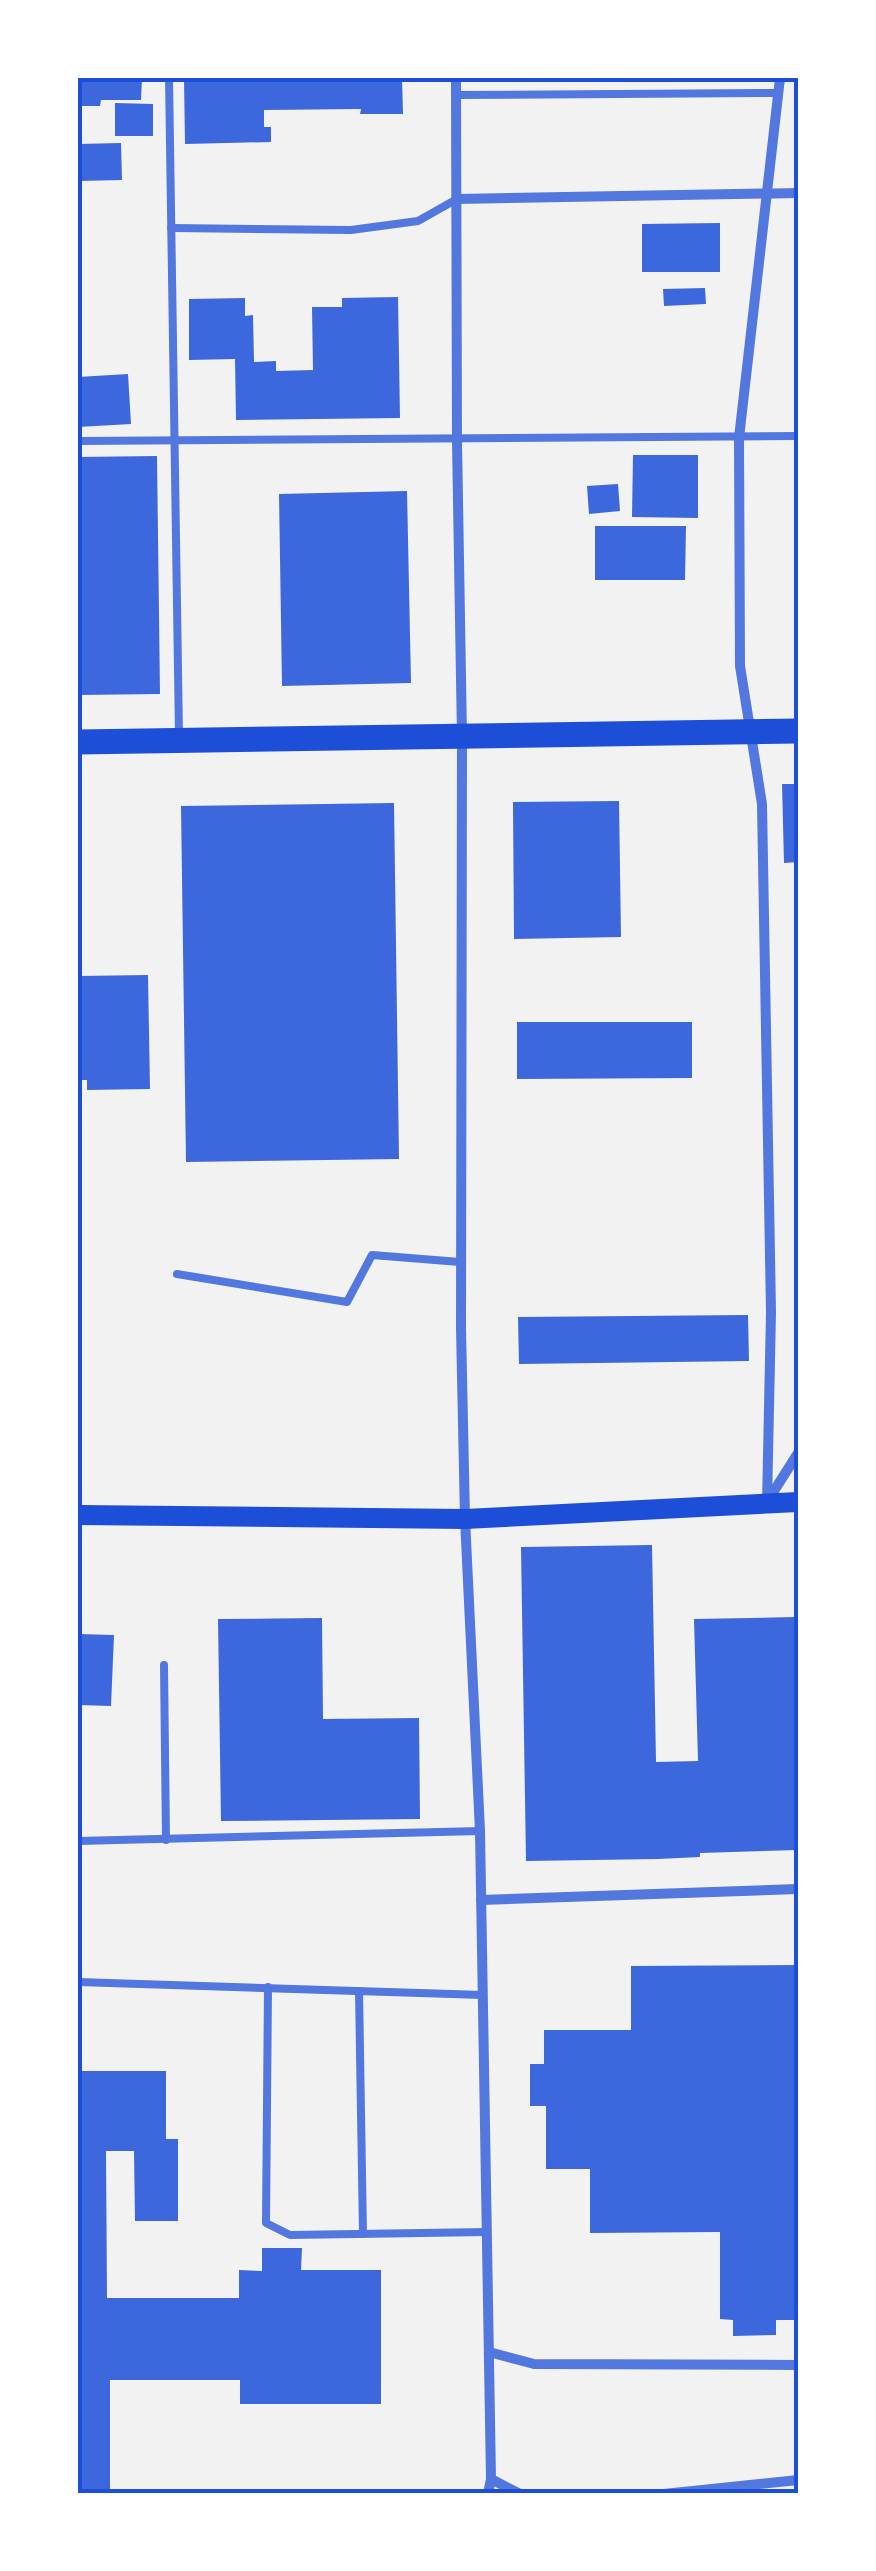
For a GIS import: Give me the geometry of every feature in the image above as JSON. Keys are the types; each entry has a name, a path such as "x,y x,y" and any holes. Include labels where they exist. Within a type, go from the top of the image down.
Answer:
{"main road":[{"path":"78,742 798,731"},
{"path":"78,1515 465,1519 798,1502"}],"street":[{"path":"456,78 456,440 462,737 460,1262 465,1519 480,1831 491,2479 488,2494"},
{"path":"767,1503 772,1312 762,804 740,666 738,438 780,78"},
{"path":"457,199 798,193"},
{"path":"767,1503 798,1453"},
{"path":"481,1900 798,1889"},
{"path":"489,2352 534,2364 798,2364"},
{"path":"491,2479 520,2494"},
{"path":"664,2494 798,2480"}],"lane":[{"path":"169,78 179,741"},
{"path":"456,94 778,92"},
{"path":"171,228 351,230 418,221 457,199"},
{"path":"78,441 798,436"},
{"path":"177,1274 347,1302 372,1255 460,1262"},
{"path":"164,1665 166,1840"},
{"path":"78,1841 480,1831"},
{"path":"78,1982 483,1996"},
{"path":"268,1987 266,2223 290,2235 487,2232"},
{"path":"359,1991 363,2234"}],"building":[{"path":"78,78 142,78 141,100 101,100 100,106 78,106"},
{"path":"184,78 402,78 403,114 360,114 361,109 264,110 264,127 271,127 271,142 185,144"},
{"path":"115,103 153,104 153,136 115,136"},
{"path":"121,143 122,180 78,181 78,144"},
{"path":"720,223 720,272 642,272 642,224"},
{"path":"705,288 706,304 664,306 663,289"},
{"path":"398,297 400,418 236,420 235,359 189,360 189,299 245,298 245,316 253,315 254,362 276,361 276,371 313,370 312,307 342,307 342,298"},
{"path":"128,374 131,424 78,427 78,377"},
{"path":"633,455 698,455 698,518 632,517"},
{"path":"157,456 160,694 78,695 78,457"},
{"path":"618,484 620,511 589,514 587,486"},
{"path":"407,491 411,683 282,686 279,494"},
{"path":"595,526 686,526 685,580 595,580"},
{"path":"782,784 798,784 798,862 784,863"},
{"path":"619,801 621,937 514,939 513,802"},
{"path":"394,803 399,1159 186,1162 181,806"},
{"path":"148,975 150,1089 87,1090 87,1080 78,1080 78,976"},
{"path":"517,1022 692,1022 692,1078 517,1079"},
{"path":"748,1315 749,1361 519,1364 518,1317"},
{"path":"652,1545 656,1762 698,1761 694,1619 796,1617 798,1850 700,1853 700,1857 658,1859 526,1861 521,1547"},
{"path":"322,1618 323,1719 419,1718 420,1819 221,1821 218,1619"},
{"path":"78,1634 114,1635 111,1706 78,1705"},
{"path":"798,1965 798,2320 776,2320 776,2335 733,2336 733,2320 720,2319 720,2232 590,2233 590,2169 546,2169 546,2106 530,2106 530,2064 544,2064 544,2030 631,2030 631,1966"},
{"path":"78,2071 166,2071 166,2139 178,2139 178,2221 135,2221 134,2151 106,2151 107,2298 239,2298 239,2270 262,2271 262,2248 302,2248 301,2270 381,2270 381,2404 240,2404 240,2380 110,2380 110,2494 78,2494"}]}
